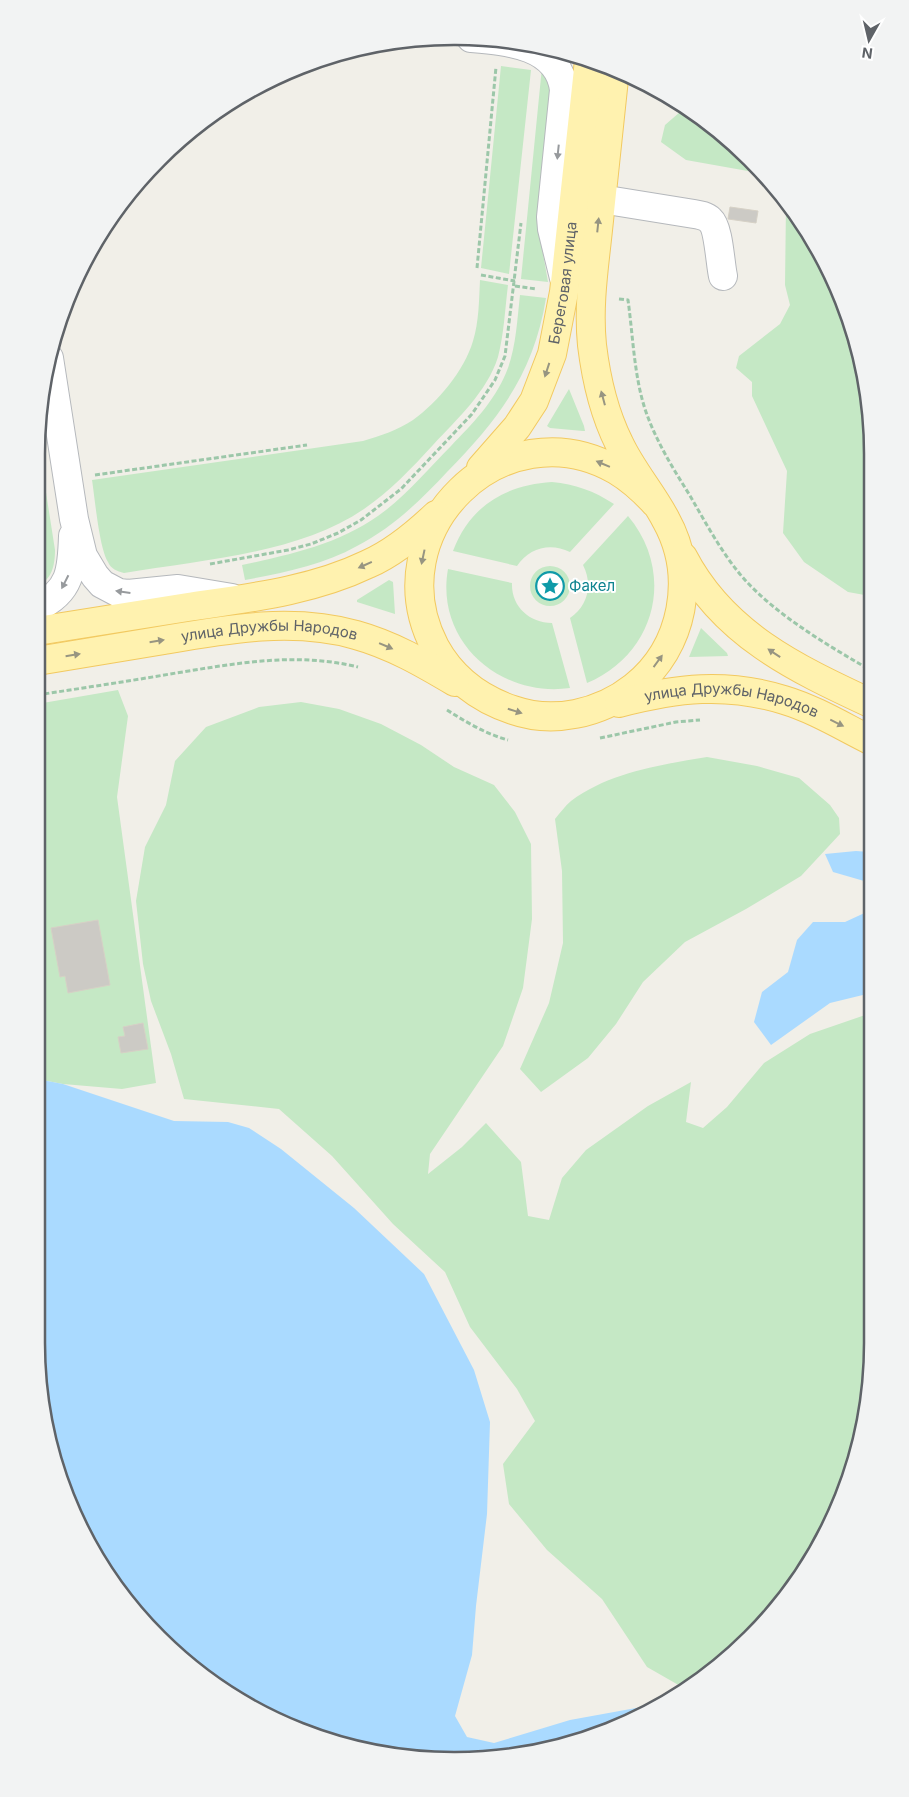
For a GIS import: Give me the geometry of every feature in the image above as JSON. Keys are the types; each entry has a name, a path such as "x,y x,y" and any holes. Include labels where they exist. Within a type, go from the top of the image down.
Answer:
{"main road":[{"name":"Береговая улица","path":"470,481 517,428 534,401 552,354 565,284 588,68"},
{"name":"Береговая улица","path":"614,77 591,313 592,345 609,419 631,467 655,503"},
{"path":"678,549 683,583 682,600 679,617 667,648 658,662 634,687 621,697 589,711 554,717 537,716 519,713 487,700 465,684 447,666 430,636 422,611 419,586 424,551 436,520 446,505 470,481 484,471 516,458 550,453 567,454 601,462 616,470 655,503 665,518 678,549 694,578 706,596 725,616 752,638 780,657 816,678 864,700"},
{"name":"улица Дружбы Народов","path":"45,630 240,600 302,588 335,578 370,564 396,548 422,528 446,505"},
{"name":"улица Дружбы Народов","path":"45,659 227,629 273,626 303,627 355,634 380,643 406,654 487,700"},
{"name":"улица Дружбы Народов","path":"589,711 679,690 735,689 786,700 864,737"}],"lane":[{"path":"545,56 559,70 563,80 579,152"},
{"path":"563,80 564,90 551,217 565,284"},
{"path":"601,199 708,218 715,230 723,276"},
{"path":"52,379 74,519 84,556 102,584 118,593 128,594 178,589 240,600"},
{"path":"45,602 60,592 70,572 74,519"}],"path":[{"path":"477,268 498,48"},
{"path":"204,565 288,550 311,544 338,533 361,520 401,489 472,414 495,380 505,356 522,214"},
{"path":"481,274 515,281"},
{"path":"628,300 640,387 646,410 671,465 728,558 746,580 774,606 829,646 864,666"},
{"path":"86,476 307,445"},
{"path":"45,695 251,661 293,658 323,660 366,670"},
{"path":"441,707 475,727 498,738 513,742"},
{"path":"598,739 676,722 703,720"}],"green space":[{"path":"501,66 531,70 509,274 481,268"},
{"path":"542,67 551,88 538,225 548,282 521,279"},
{"path":"679,112 725,147 750,171 686,160 661,142 665,125"},
{"path":"786,214 822,273 833,298 850,349 856,375 863,428 864,454 864,595 848,592 804,562 783,533 787,471 752,396 752,382 736,368 739,356 780,324 790,305 785,285"},
{"path":"480,280 508,285 502,339 493,370 487,382 461,415 409,471 374,502 338,524 279,546 216,559 124,573 111,566 102,546 92,480 363,441 401,427 422,413 441,395 457,374 469,352 476,326"},
{"path":"520,295 546,298 533,349 523,372 512,393 483,433 437,483 394,522 370,539 344,553 302,568 245,580 242,565 317,546 353,531 386,510 420,479 474,421 489,403 501,384 512,354"},
{"path":"569,389 585,431 550,428 547,426"},
{"path":"552,482 569,484 584,489 614,504 570,552 555,547 540,548 528,555 517,566 453,551 460,535 469,522 479,510 491,501 519,488"},
{"path":"45,486 55,550 52,571 46,580"},
{"path":"628,516 643,538 652,562 654,586 651,610 643,632 629,653 611,670 587,683 570,618 581,607 587,594 588,580 583,565"},
{"path":"554,566 561,569 567,575 570,586 569,594 561,603 554,606 546,606 539,603 531,594 530,582 533,575 542,567"},
{"path":"448,569 512,583 515,599 523,612 536,620 552,623 570,688 544,689 520,684 497,674 478,659 462,641 452,619 447,595"},
{"path":"389,580 393,582 395,614 357,602 357,600"},
{"path":"701,628 727,653 728,656 689,657"},
{"path":"118,690 128,716 117,797 156,1083 122,1089 45,1081 45,703"},
{"path":"301,702 339,709 381,724 421,745 454,767 494,785 515,812 531,844 532,919 523,988 503,1046 430,1154 428,1174 462,1147 486,1123 521,1162 528,1216 549,1220 562,1178 586,1150 648,1106 691,1082 686,1122 703,1128 727,1107 764,1063 810,1034 864,1015 864,1342 860,1396 850,1448 833,1499 822,1524 795,1570 762,1613 744,1632 725,1650 679,1685 647,1667 602,1599 547,1550 509,1504 503,1464 535,1421 517,1389 470,1327 445,1272 393,1224 332,1156 279,1109 184,1099 171,1054 151,1001 143,964 136,901 145,847 166,805 175,761 206,727 259,707"},
{"path":"707,757 757,766 799,778 830,805 839,818 840,834 801,876 685,942 643,982 616,1024 588,1058 541,1092 520,1069 549,1003 563,943 562,871 555,819 571,801 586,791 619,776 671,763"}],"water":[{"path":"864,852 864,881 833,872 825,854"},
{"path":"864,913 864,995 830,1003 771,1045 754,1022 762,992 788,972 797,940 813,922 845,922"},
{"path":"45,1081 63,1084 174,1121 228,1122 249,1128 281,1149 354,1208 424,1274 474,1370 490,1422 487,1514 472,1655 455,1716 467,1737 494,1743 570,1720 641,1707 611,1721 560,1738 508,1748 454,1752 428,1751 375,1744 349,1738 298,1721 250,1697 227,1683 184,1650 147,1613 114,1570 87,1524 67,1474 53,1422 46,1369 45,1342"}],"building":[{"path":"730,207 758,211 756,223 728,219"},
{"path":"98,920 110,985 68,993 65,976 60,977 51,928"},
{"path":"143,1023 148,1049 121,1053 118,1037 125,1036 123,1027"}],"place":[{"name":"Факел","path":"550,586"}]}
